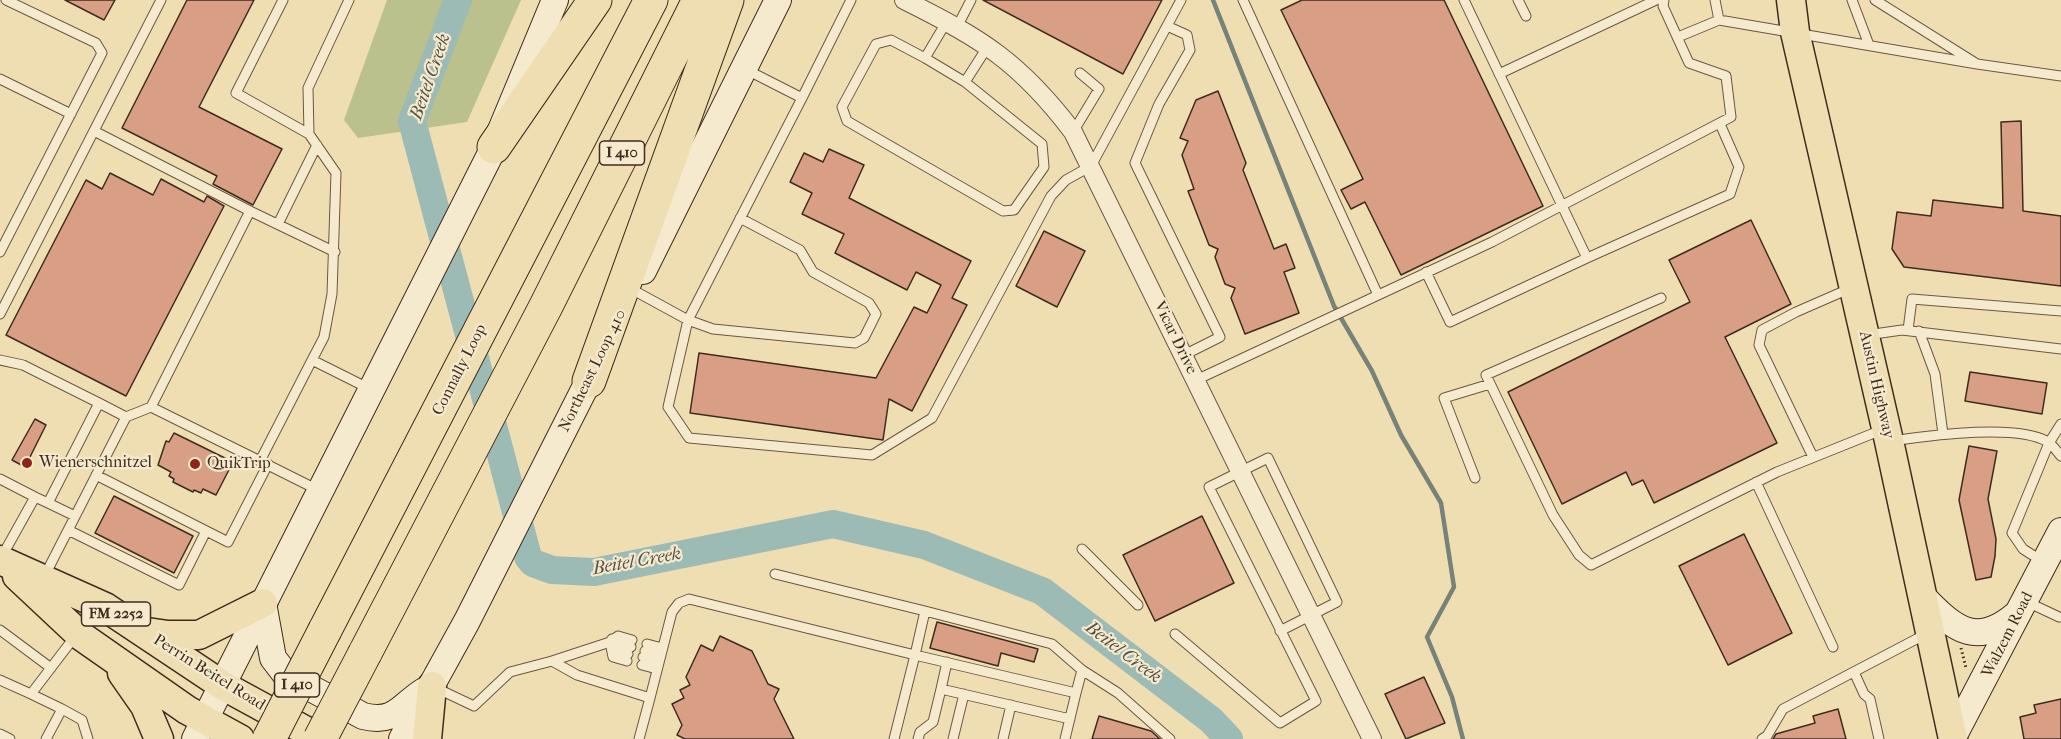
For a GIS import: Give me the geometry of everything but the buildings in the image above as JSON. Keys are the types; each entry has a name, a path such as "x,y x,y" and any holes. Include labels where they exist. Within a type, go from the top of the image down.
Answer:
{"highway":[{"path":"494,147 595,0"},
{"name":"Connally Loop","path":"269,739 651,0"},
{"name":"I 410","path":"320,739 546,306 699,0"},
{"path":"589,381 727,0"}],"main road":[{"path":"200,730 494,147 555,0"},
{"name":"Northeast Loop 410","path":"402,739 467,621 778,0"},
{"name":"Austin Highway","path":"1782,0 1795,32"},
{"name":"Austin Highway","path":"1791,0 1795,32 1924,598 1953,738"},
{"name":"Walzem Road","path":"1953,738 2061,531"},
{"name":"Perrin Beitel Road","path":"0,560 105,607 222,685 320,739"},
{"name":"FM 2252","path":"0,560 77,632 200,730 240,739"},
{"path":"1924,598 1954,627 1971,633 1984,633 1994,629 2023,606"},
{"path":"143,631 168,635 199,635 263,603"},
{"path":"263,603 273,658 286,675 363,716 382,720 391,717 432,686"},
{"path":"110,656 145,706 159,739"},
{"path":"427,739 432,686"}],"street":[{"name":"Vicar Drive","path":"911,2 988,46 1029,79 1073,132 1372,739"}],"lane":[{"path":"0,252 102,53 96,44 6,0"},
{"path":"0,314 161,0"},
{"path":"96,475 228,542 324,337 332,294 336,173 309,134 236,93 283,0"},
{"path":"309,134 308,88 349,0"},
{"path":"850,0 688,320 668,407 689,438 872,455 932,418 1051,196 1066,180 1091,166 1181,0"},
{"path":"925,58 971,0"},
{"path":"1243,0 1378,295"},
{"path":"1464,0 1560,206 1587,258"},
{"path":"1518,0 1526,16"},
{"path":"1499,74 1656,0"},
{"path":"1196,380 1426,272 1560,206 1731,117 1726,76 1689,63 1663,6 1664,0"},
{"path":"1715,0 1719,20"},
{"path":"1852,0 1869,45"},
{"path":"1875,0 1977,64"},
{"path":"1678,37 1719,20 2061,76"},
{"path":"1167,26 1187,35 1190,50 1159,104 1135,163 1216,322 1220,337 1184,355"},
{"path":"891,40 925,58 965,82 1042,144 1044,167 1014,210 1003,211 847,122 842,107 876,44 891,40"},
{"path":"965,82 988,46"},
{"path":"743,68 802,98"},
{"path":"1073,132 1099,89 1080,73"},
{"path":"0,80 71,114"},
{"path":"1426,272 1450,322 1730,194 1739,167 1720,124"},
{"path":"94,131 335,252"},
{"path":"278,224 317,145"},
{"path":"42,579 126,417 152,407 250,211"},
{"path":"633,290 688,320 713,329 855,343 864,338 876,314 869,303 813,272 800,250 740,218"},
{"path":"1813,457 1759,345 1762,330 1796,312 1854,287"},
{"path":"1661,298 1486,375 1553,515 1579,555 1591,565 1756,482 1813,457 1887,434 1943,434 1965,431 2031,436 2049,442 2061,456"},
{"path":"1908,330 1912,299 2061,311"},
{"path":"1864,335 1908,330 2061,349"},
{"path":"1919,331 1935,374 1943,434"},
{"path":"0,360 23,365 126,417"},
{"path":"312,360 372,390"},
{"path":"1475,478 1444,398 1490,384"},
{"path":"48,503 99,403"},
{"path":"152,407 321,491"},
{"path":"2045,562 2023,549 2012,533 2049,442 2061,424"},
{"path":"1175,634 1280,723 1316,701 1280,631 1209,487 1268,458 1336,602 1280,631"},
{"path":"0,479 75,516"},
{"path":"1756,482 1833,647"},
{"path":"0,560 35,497"},
{"path":"68,530 179,585 206,531"},
{"path":"1082,549 1138,605"},
{"path":"775,574 1052,644 1082,670 1118,693 1170,739"},
{"path":"639,739 672,612 679,603 689,599 1076,693"},
{"path":"2023,606 2059,617"},
{"path":"894,739 925,611"},
{"path":"0,630 51,668"},
{"path":"432,686 448,696 474,706 510,672 610,642 619,630 630,647 615,650 610,642"},
{"path":"31,694 77,632"},
{"path":"1762,739 1767,736 1783,709 1930,632"},
{"path":"660,655 645,651 660,655"},
{"path":"552,661 577,675 650,698"},
{"path":"918,739 920,732 933,722 947,662"},
{"path":"1065,739 1082,670"},
{"path":"1854,672 1864,694 1870,699 1880,739"},
{"path":"0,680 81,720 88,739"},
{"path":"941,689 1070,719"},
{"path":"953,739 964,694"},
{"path":"1003,739 1011,705"},
{"path":"46,739 62,709"},
{"path":"0,734 10,739"}],"path":[{"path":"1962,641 1961,647 1966,669 1970,672"}],"green space":[{"path":"387,0 521,0 467,122 358,138 344,120"}],"waterway":[{"name":"Beitel Creek","path":"458,0 412,121 528,557 533,563 552,570 594,572 833,524 924,545 1042,591 1211,720 1229,739"},
{"path":"1213,0 1334,306 1372,371 1401,435 1441,503 1454,587 1427,637 1452,697 1463,739"}],"place":[{"name":"Wienerschnitzel","path":"27,463"},
{"name":"QuikTrip","path":"195,464"}]}
